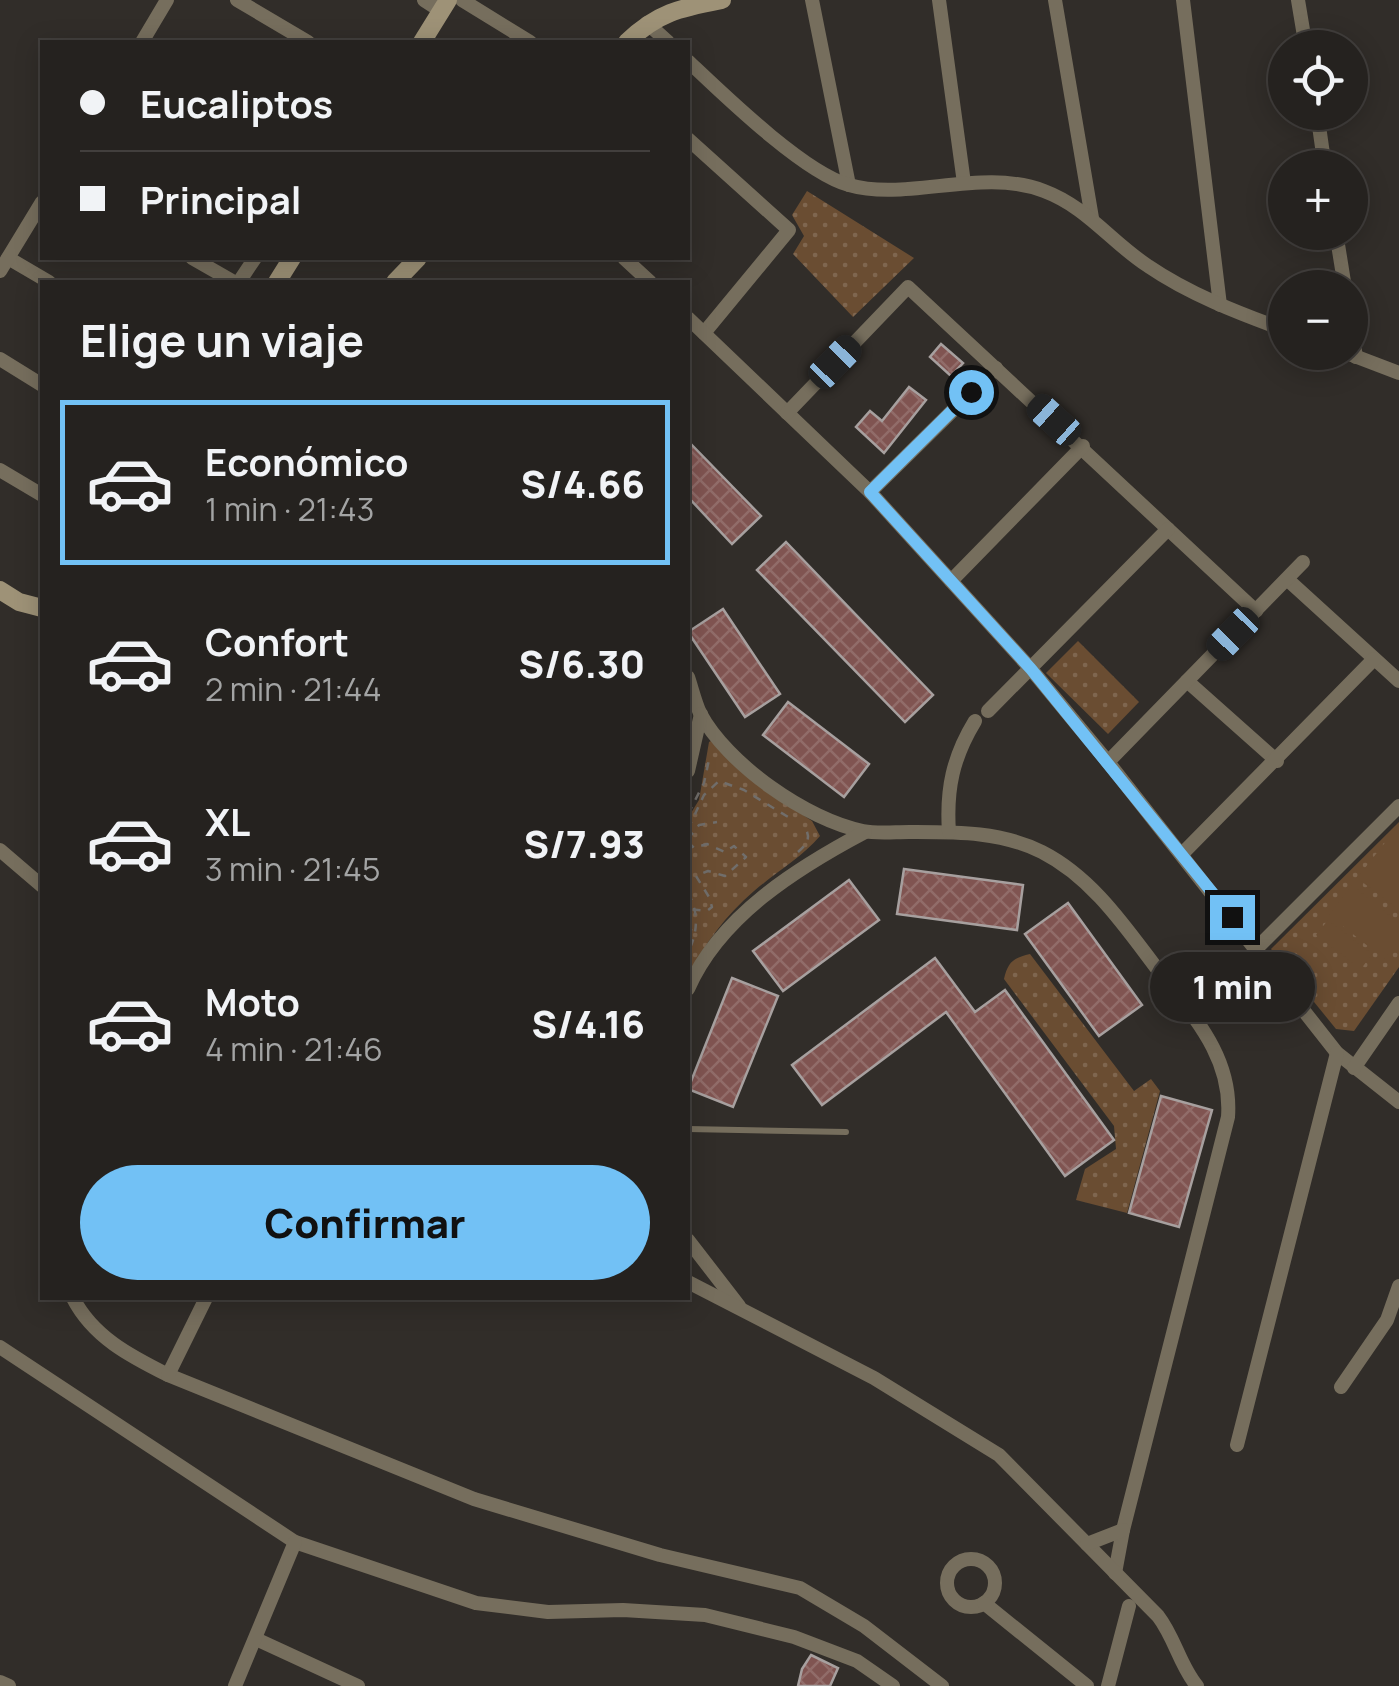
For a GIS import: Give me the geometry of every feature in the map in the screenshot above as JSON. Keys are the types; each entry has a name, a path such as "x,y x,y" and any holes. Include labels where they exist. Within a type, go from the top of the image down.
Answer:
{"street":[{"path":"143,40 167,0"},
{"path":"238,0 305,40"},
{"path":"423,40 445,5 424,0"},
{"path":"462,0 527,40"},
{"path":"629,40 668,5 722,0"},
{"path":"812,0 848,186"},
{"path":"940,0 964,184"},
{"path":"1055,0 1092,218"},
{"path":"1183,0 1220,305"},
{"path":"1298,0 1303,30"},
{"path":"647,22 666,40"},
{"path":"690,62 808,164 848,186 889,188 1008,182 1040,190 1067,201 1092,218 1147,266 1220,305 1268,323"},
{"path":"690,141 789,230 704,333"},
{"path":"40,205 4,265 43,280"},
{"path":"196,260 233,280"},
{"path":"397,280 416,260"},
{"path":"626,260 648,280"},
{"path":"787,413 908,287 1256,611"},
{"path":"690,320 870,492 1031,669 1338,1053 1399,1102"},
{"path":"0,360 40,384"},
{"path":"1368,362 1399,373"},
{"path":"870,492 996,368"},
{"path":"951,581 1082,446"},
{"path":"0,470 40,494"},
{"path":"948,832 950,774 960,746 982,716 1168,529"},
{"path":"1108,762 1303,562"},
{"path":"1288,580 1399,681"},
{"path":"0,590 19,602 40,607"},
{"path":"1182,854 1374,659"},
{"path":"1187,681 1277,760"},
{"path":"690,683 701,714 721,740 756,775 818,822 864,832 948,832 1010,840 1042,852 1078,876 1104,902 1204,1029 1224,1068 1230,1100 1222,1144 1115,1572"},
{"path":"690,763 701,714"},
{"path":"1257,948 1399,806"},
{"path":"818,822 827,852"},
{"path":"690,986 711,949 737,921 794,872 864,832"},
{"path":"0,850 40,884"},
{"path":"1354,1068 1399,1003"},
{"path":"1237,1445 1338,1053"},
{"path":"690,1243 746,1314"},
{"path":"690,1283 874,1378 999,1455 1170,1632 1185,1668 1198,1686"},
{"path":"1342,1387 1391,1313 1399,1286"},
{"path":"74,1300 83,1317 122,1352 168,1375 474,1499 660,1555 800,1588 864,1626 942,1686"},
{"path":"168,1375 205,1300"},
{"path":"0,1348 294,1542 476,1602 548,1612 623,1610 704,1616 794,1637 857,1661 893,1686"},
{"path":"1088,1544 1123,1530"},
{"path":"235,1686 294,1542"},
{"path":"984,1603 1087,1686"},
{"path":"1108,1686 1130,1606"},
{"path":"256,1639 358,1686"},
{"path":"0,1682 9,1686"}],"lane":[{"path":"690,1129 846,1132"}],"path":[{"path":"690,809 706,773 711,749"},
{"path":"706,773 714,783"},
{"path":"690,825 704,794 719,780 804,825 809,836 807,844 792,858"},
{"path":"758,792 818,822"},
{"path":"690,837 698,825 717,822"},
{"path":"690,843 694,848 700,844 722,852 734,846 746,857 725,876 708,871 696,876 712,908 690,910"},
{"path":"690,897 696,910 690,932"},
{"path":"690,948 696,935 694,924"}],"shaded area":[{"path":"807,191 914,258 853,317 793,254 804,236 792,215"},
{"path":"1078,641 1139,702 1108,734 1046,673"},
{"path":"717,738 767,791 812,821 820,836 734,910 690,974 690,815 699,800 709,742"},
{"path":"1399,822 1399,967 1354,1031 1336,1029 1271,949"},
{"path":"1395,830 1399,834 1399,910 1357,878"},
{"path":"1352,885 1399,923 1399,940 1384,959 1329,915"},
{"path":"1328,920 1372,954 1361,969 1316,935"},
{"path":"1030,954 1134,1091 1151,1079 1160,1091 1127,1213 1076,1200 1085,1169 1116,1149 1114,1126 1004,979 1012,962"}],"building":[{"path":"941,344 963,363 951,376 930,357"},
{"path":"909,387 926,400 884,453 856,427 870,411 882,421"},
{"path":"690,443 761,516 732,544 690,499"},
{"path":"786,542 933,695 905,722 757,570"},
{"path":"723,609 780,694 745,717 690,631"},
{"path":"788,702 869,764 844,797 763,735"},
{"path":"904,869 1023,885 1017,930 897,914"},
{"path":"849,880 879,920 783,991 753,951"},
{"path":"1068,903 1142,1005 1099,1036 1025,934"},
{"path":"935,958 975,1012 1005,990 1114,1140 1065,1176 946,1012 822,1105 792,1065"},
{"path":"732,978 778,996 733,1107 690,1090"},
{"path":"1161,1096 1212,1110 1179,1227 1129,1213"},
{"path":"811,1655 838,1668 830,1686 798,1686"}],"route":[{"path":"971,392 870,492 1031,669 1232,917"}]}
